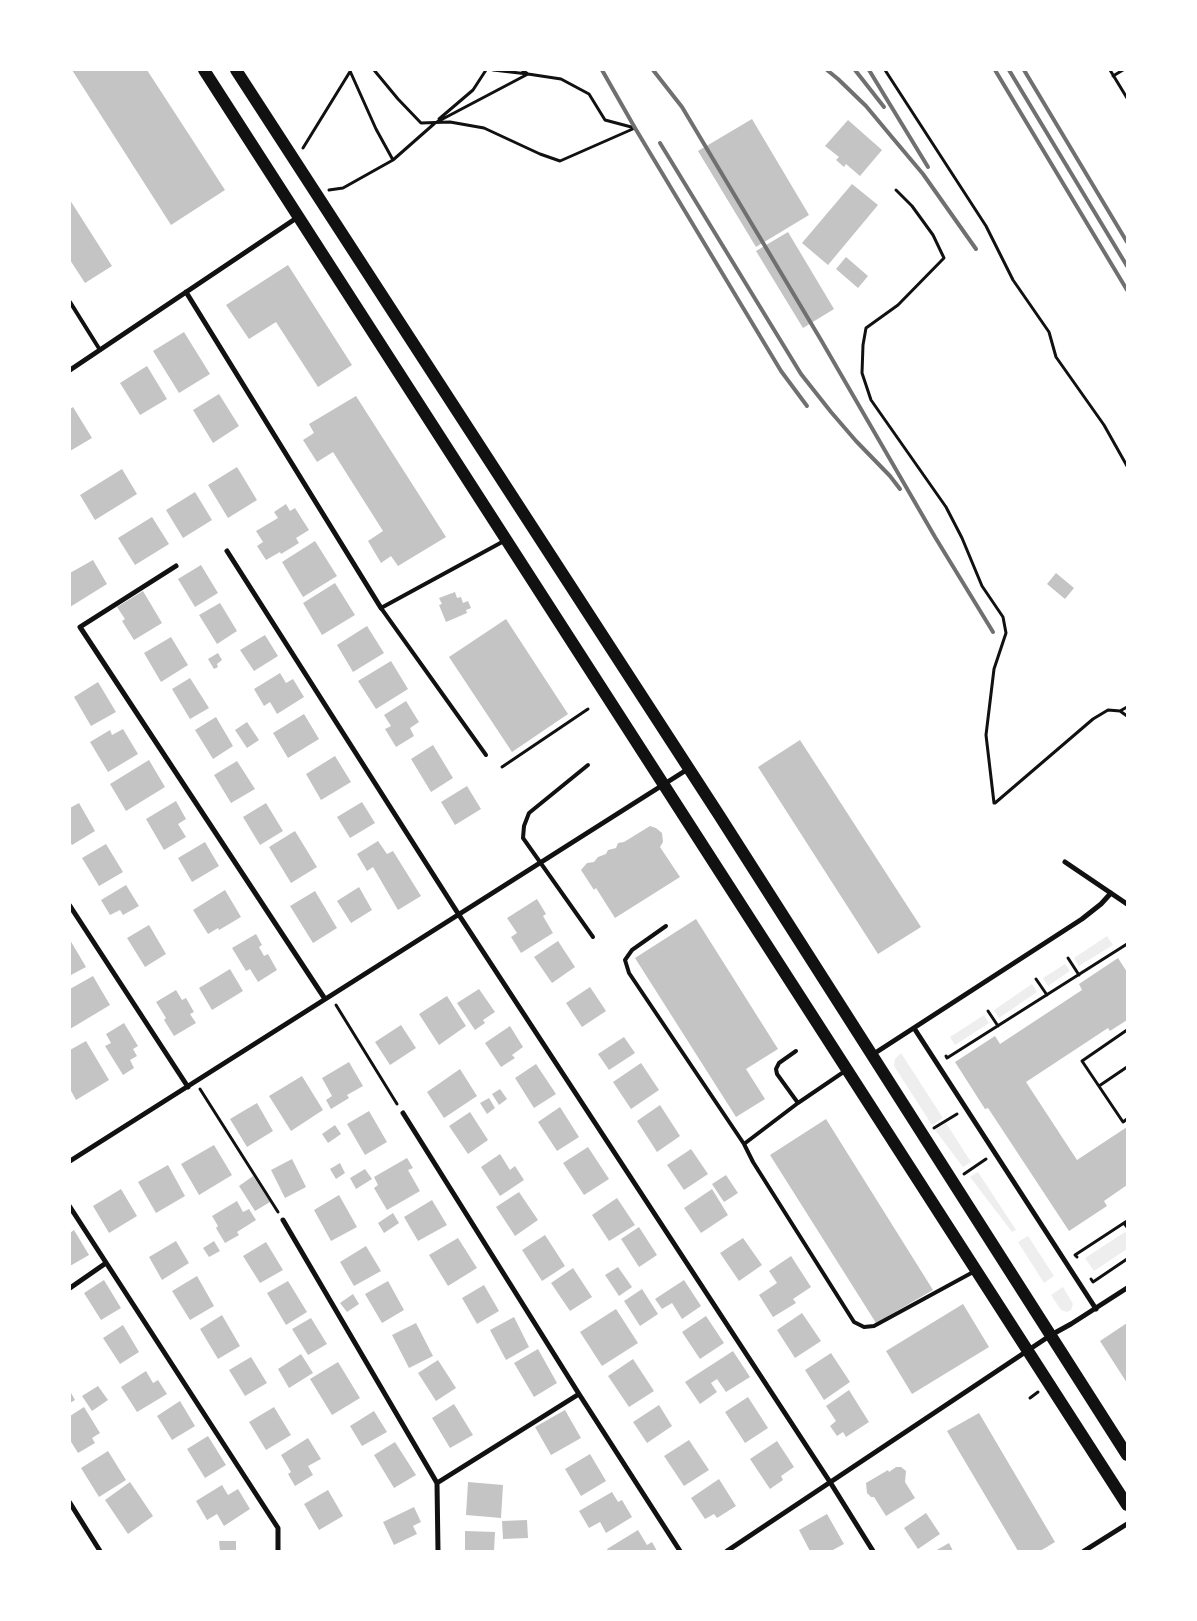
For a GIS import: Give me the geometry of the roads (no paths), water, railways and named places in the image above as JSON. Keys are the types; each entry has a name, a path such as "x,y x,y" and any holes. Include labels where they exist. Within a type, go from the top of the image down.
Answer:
{"main road":[{"path":"204,70 1127,1505"},
{"path":"236,70 872,1055 1127,1455"}],"street":[{"path":"70,370 298,216"},
{"path":"186,292 381,608"},
{"path":"227,551 459,915 830,1482 873,1551"},
{"path":"176,566 80,627 328,998"},
{"path":"70,1161 688,769"},
{"path":"1065,862 1127,904"},
{"path":"872,1055 1082,920 1111,893"},
{"path":"70,906 188,1086"},
{"path":"914,1028 1096,1309"},
{"path":"402,1113 578,1394 680,1551"},
{"path":"70,1207 278,1528 278,1551"},
{"path":"283,1220 437,1483 438,1551"},
{"path":"70,1288 106,1263"},
{"path":"728,1551 1050,1334 1071,1324 1127,1288"},
{"path":"437,1483 578,1394"},
{"path":"70,1502 100,1551"},
{"path":"1084,1551 1127,1524"}],"lane":[{"path":"70,302 100,350"},
{"path":"486,755 381,608 506,540"},
{"path":"588,765 530,813 524,826 523,838 593,937"},
{"path":"666,926 632,950 625,960 629,973 744,1144 753,1162 854,1322 864,1327 874,1326 976,1270"},
{"path":"796,1052 779,1063 776,1069 777,1074 798,1103"},
{"path":"744,1144 798,1103 847,1070"}],"railway":[{"path":"602,70 781,371 807,406"},
{"path":"653,70 682,107 993,632"},
{"path":"827,70 866,106 923,174 976,249"},
{"path":"855,70 884,107"},
{"path":"869,70 928,167"},
{"path":"995,70 1127,290"},
{"path":"1009,70 1127,266"},
{"path":"1024,70 1127,242"},
{"path":"660,143 801,374 831,412 900,489"}]}
